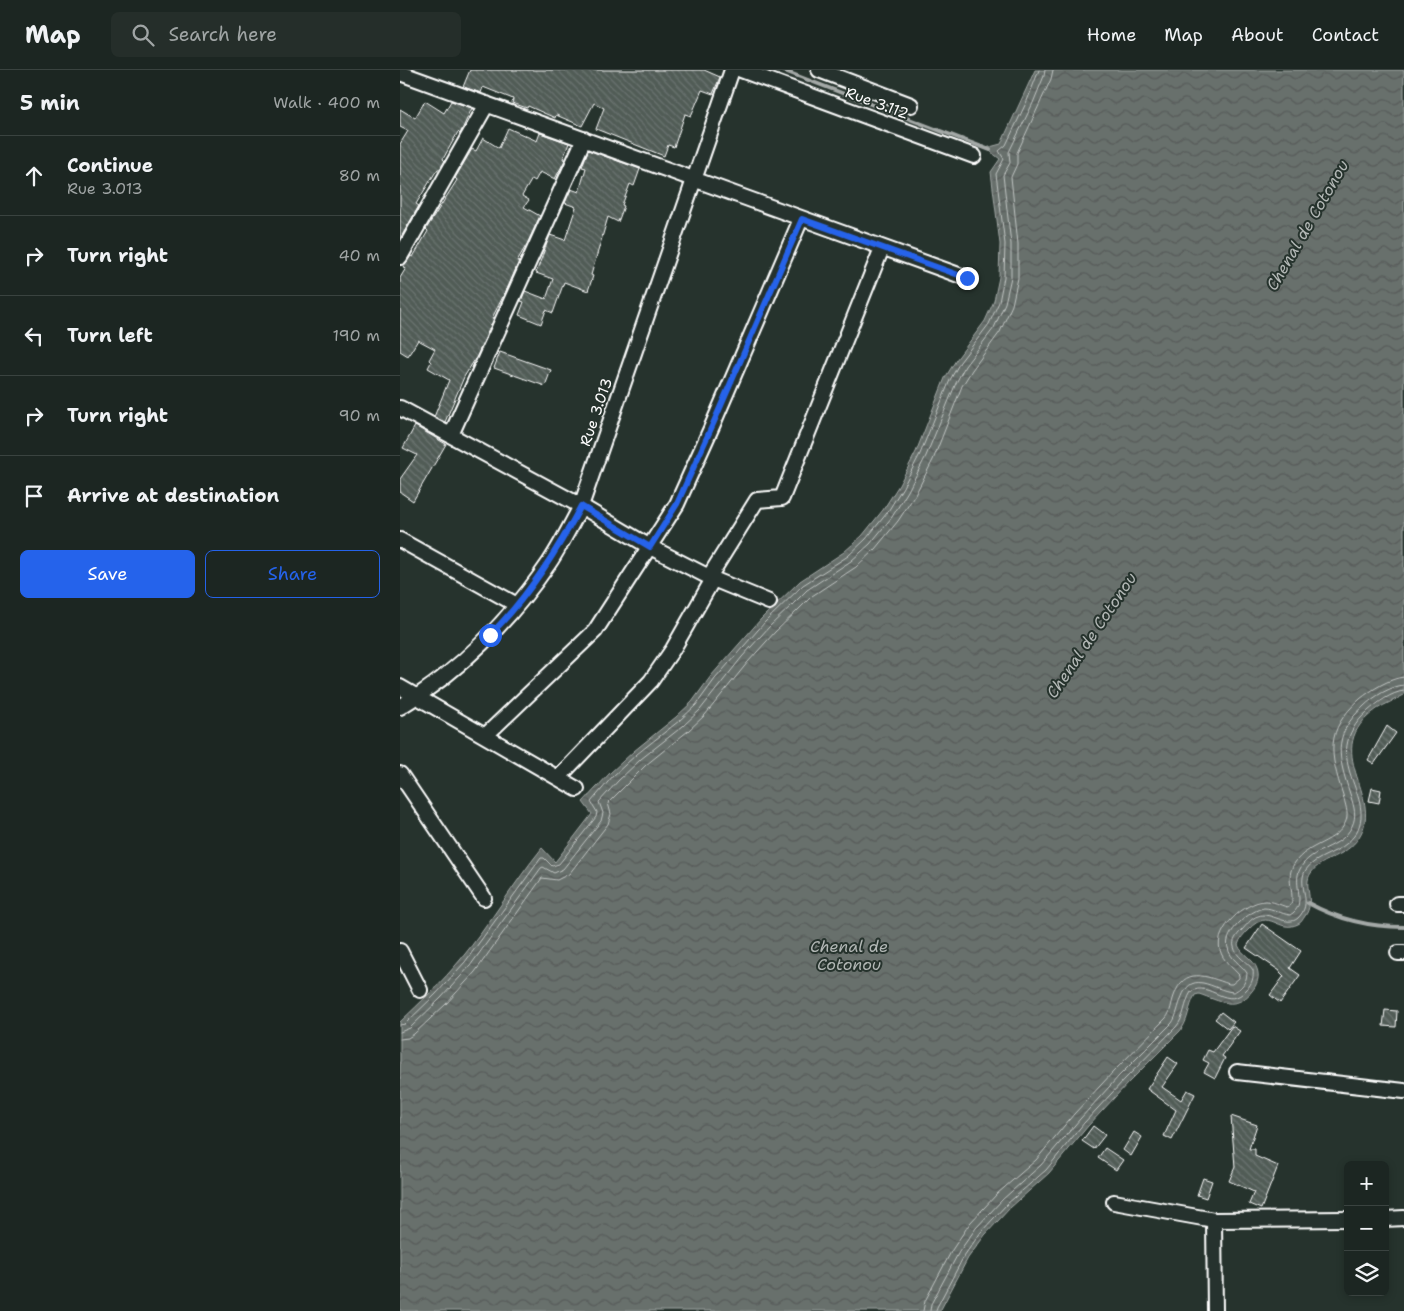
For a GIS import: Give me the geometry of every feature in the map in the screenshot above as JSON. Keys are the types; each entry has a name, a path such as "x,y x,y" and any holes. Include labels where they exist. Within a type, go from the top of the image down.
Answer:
{"street":[{"name":"Rue 3.013","path":"400,707 417,697 490,635 517,605 549,562 581,506 732,70"},
{"name":"Rue 3.112","path":"741,70 974,156"},
{"name":"Rue 3.112","path":"818,70 911,105"},
{"path":"400,73 967,278"},
{"path":"400,257 487,104"},
{"path":"451,435 584,139"},
{"path":"485,736 586,640 602,620 677,504 802,219"},
{"path":"558,778 651,681 673,649 711,578 757,500 782,498 882,248"},
{"path":"400,408 581,506 650,547 711,578 769,602"},
{"path":"400,540 517,605"},
{"path":"400,687 577,789"},
{"path":"400,774 484,898"},
{"path":"400,952 420,990"},
{"path":"1237,1072 1404,1091"},
{"path":"1114,1202 1214,1220 1344,1219"},
{"path":"1389,1219 1404,1218"},
{"path":"1214,1220 1215,1311"}],"water":[{"name":"Chenal de Cotonou","path":"1035,70 1404,70 1404,695 1377,709 1360,725 1353,741 1352,757 1365,805 1365,821 1359,837 1348,849 1321,864 1311,873 1308,883 1308,910 1300,923 1285,926 1263,920 1256,923 1242,936 1238,945 1242,952 1253,962 1258,972 1258,981 1252,991 1240,1001 1234,1003 1221,1002 1199,994 1195,995 1180,1031 1088,1126 1049,1173 1010,1208 985,1235 968,1258 940,1311 400,1311 400,1022 439,984 461,959 542,848 555,862 592,814 583,802 610,773 692,702 711,676 761,619 800,581 844,552 862,536 883,510 899,485 916,452 945,378 985,321 994,301 999,277 1000,244 991,172 1000,159 986,148 1001,144"}],"building":[{"path":"470,70 704,70 720,77 713,94 702,90 691,116 685,114 674,147 668,145 664,156 596,129 604,108 594,103 582,126 556,115 555,118 528,106 527,108 512,103 513,99 483,87 481,93 463,87"},
{"path":"425,101 444,113 451,101 472,108 460,134 458,132 443,159 445,161 435,173 416,204 419,206 400,239 400,144 408,131 400,127 400,109 415,118"},
{"path":"508,128 537,141 540,133 569,143 563,159 565,160 555,179 540,172 535,181 532,179 522,196 529,200 524,207 540,216 517,261 519,261 509,285 492,318 494,319 477,356 464,377 445,422 434,417 449,380 428,368 431,362 429,360 435,349 418,340 408,356 400,351 400,278 406,268 403,267 411,256 413,257 428,231 426,229 457,180 455,178 472,149 476,151 483,138 499,148"},
{"path":"588,150 640,169 634,186 630,184 618,222 608,217 588,291 564,282 553,313 546,310 541,324 519,315 524,302 521,301 525,291 546,299 553,279 536,273 550,235 565,240 576,207 565,203 571,189 579,192 586,168 582,167"},
{"path":"500,352 551,370 545,386 494,368"},
{"path":"415,426 446,444 413,501 400,492 400,479 417,455 403,448"},
{"path":"1387,726 1396,733 1374,764 1368,760"},
{"path":"1372,788 1381,790 1379,803 1369,801"},
{"path":"1262,924 1301,951 1290,968 1300,975 1280,1003 1270,995 1284,976 1280,971 1246,948"},
{"path":"1385,1010 1397,1011 1396,1027 1383,1026"},
{"path":"1221,1012 1234,1022 1228,1029 1215,1019"},
{"path":"1232,1026 1240,1031 1222,1056 1225,1058 1215,1078 1204,1072 1209,1063 1203,1060 1208,1050 1213,1052"},
{"path":"1168,1057 1178,1064 1162,1087 1181,1100 1187,1090 1195,1094 1172,1140 1164,1136 1176,1110 1147,1089"},
{"path":"1231,1116 1257,1125 1249,1149 1255,1149 1255,1156 1278,1166 1261,1209 1249,1204 1254,1192 1229,1181 1235,1167"},
{"path":"1093,1126 1105,1135 1094,1149 1082,1141"},
{"path":"1134,1132 1142,1137 1131,1156 1123,1150"},
{"path":"1105,1148 1123,1160 1116,1170 1098,1158"},
{"path":"1203,1178 1212,1181 1206,1198 1197,1195"}],"waterway":[{"path":"782,70 990,150"},
{"path":"1308,903 1342,918 1379,926 1404,927"}],"route":[{"path":"490,635 506,619 549,562 581,506 650,547 677,504 802,219 967,278"}]}
